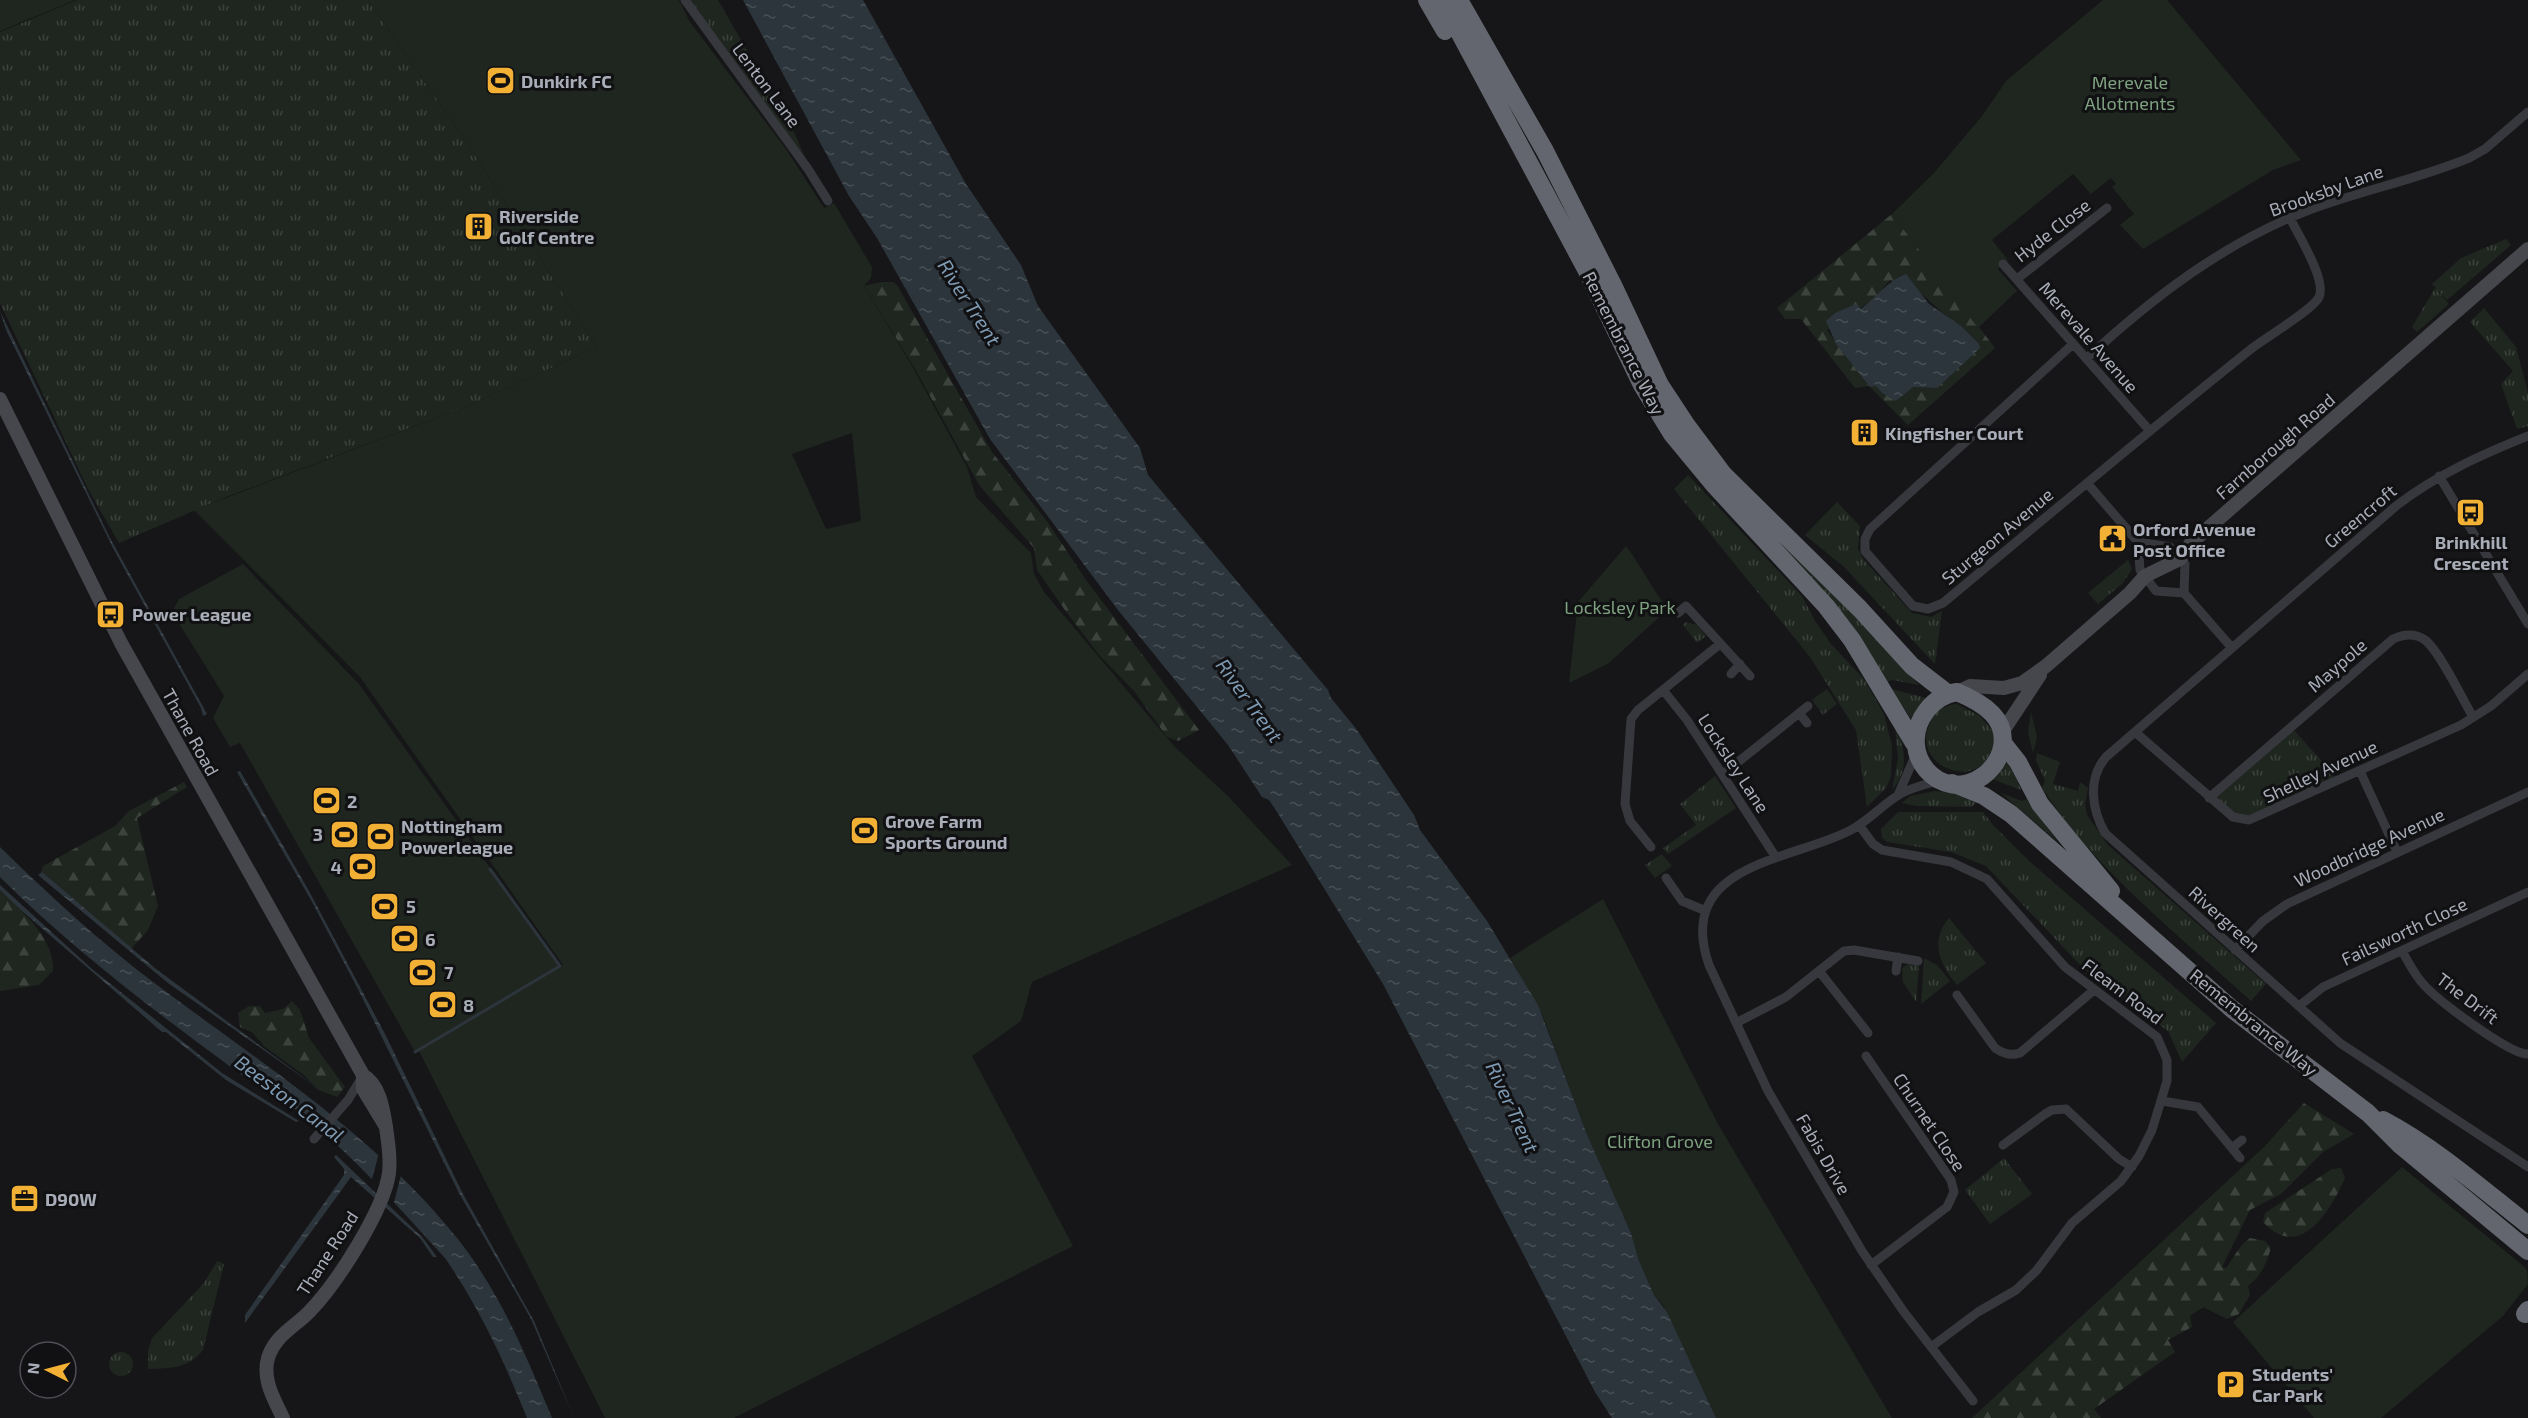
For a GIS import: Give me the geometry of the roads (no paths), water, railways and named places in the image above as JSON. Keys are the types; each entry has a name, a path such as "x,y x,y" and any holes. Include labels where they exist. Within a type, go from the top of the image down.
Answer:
{"highway":[{"path":"1427,0 1460,57 1526,156"},
{"name":"Remembrance Way","path":"1442,0 1587,271 1642,385 1672,434 1739,513 1826,606 1852,640 1915,749"},
{"name":"Remembrance Way","path":"1459,0 1545,151 1614,286 1660,384 1686,426 1723,474 1860,609 1912,666 1952,693"},
{"path":"1473,0 1545,151"},
{"path":"1952,693 1977,700 1988,708 2003,737 1994,766 1984,776 1964,783 1946,782 1921,765 1915,749 1923,714 1934,702 1952,693"},
{"name":"Remembrance Way","path":"2003,737 2040,804 2143,929"},
{"name":"Remembrance Way","path":"1946,782 1984,795 2011,814 2232,1009 2368,1113 2399,1144 2528,1251"},
{"name":"Remembrance Way","path":"2368,1113 2407,1133 2528,1225"}],"street":[{"name":"Lenton Lane","path":"685,0 828,201"},
{"name":"Brooksby Lane","path":"2086,359 2180,279 2217,255 2290,218 2469,158 2485,148 2528,112"},
{"name":"Hyde Close","path":"2017,279 2107,208"},
{"name":"Sturgeon Avenue","path":"2073,344 1870,529 1865,539 1865,551 1913,606 1932,609 1943,603 2260,342 2318,300 2322,289 2319,277 2290,218"},
{"name":"Farnborough Road","path":"1952,693 1970,686 2011,687 2046,666 2130,594 2145,576 2180,559 2191,543 2528,249"},
{"name":"Merevale Avenue","path":"2004,264 2150,431"},
{"name":"Thane Road","path":"0,399 121,643 363,1075 363,1089 386,1127 389,1142 387,1183 374,1213 326,1294 308,1314 280,1337 271,1350 267,1363 267,1380 283,1418"},
{"name":"Greencroft","path":"2232,648 2396,506 2439,476 2528,436"},
{"path":"2439,476 2528,624"},
{"path":"2087,483 2138,542 2140,570 2156,591 2184,593"},
{"path":"2138,542 2170,546 2185,564 2184,593 2232,648"},
{"path":"1678,613 1686,606 1750,676"},
{"name":"Maypole","path":"2209,798 2393,639 2402,635 2420,637 2433,647 2473,717"},
{"path":"1651,847 1630,821 1625,804 1630,725 1634,714 1720,644"},
{"name":"Rivergreen","path":"2232,648 2106,757 2096,773 2094,795 2098,821 2114,841 2358,1057 2528,1167"},
{"path":"1731,674 1740,664"},
{"name":"Farnborough Road","path":"2003,737 2046,666"},
{"name":"Shelley Avenue","path":"2135,732 2233,817 2249,820 2360,771 2473,717 2500,699 2528,674"},
{"name":"Locksley Lane","path":"1663,690 1687,720 1775,856"},
{"path":"1723,774 1808,706"},
{"path":"1799,713 1807,723"},
{"path":"1898,795 1915,749"},
{"path":"2360,771 2397,852"},
{"path":"1666,878 1682,901 1706,911 1723,886 1746,870 1775,856 1840,835 1859,825 1898,795 1946,782"},
{"name":"Woodbridge Avenue","path":"2235,950 2263,921 2287,904 2528,792"},
{"name":"Fleam Road","path":"1859,825 1873,844 1882,850 1951,862 1987,879 2065,967 2151,1031 2162,1044 2168,1069 2162,1101 2152,1130 2132,1167 2110,1191 2072,1223 2037,1270 2016,1290 1978,1312 1931,1347"},
{"path":"1633,843 1642,836"},
{"path":"1672,887 1680,880"},
{"name":"Failsworth Close","path":"2299,1006 2323,987 2528,892"},
{"name":"Fabis Drive","path":"1706,911 1703,931 1705,954 1774,1100 1871,1265 1931,1347 1961,1394 1973,1401"},
{"path":"1736,1023 1777,1003 1844,951 1918,961"},
{"name":"The Drift","path":"2402,951 2416,975 2434,995 2512,1051 2528,1054"},
{"path":"1896,971 1898,957"},
{"path":"1819,971 1868,1033"},
{"path":"1957,994 1960,1007 1995,1048 2004,1053 2015,1054 2020,1053 2094,990"},
{"path":"1849,1028 1858,1020"},
{"name":"Churnet Close","path":"1866,1056 1870,1070 1951,1180 1954,1192 1947,1207 1871,1265"},
{"path":"314,1139 341,1108 363,1075"},
{"path":"2162,1101 2198,1107 2240,1158"},
{"path":"2003,1146 2052,1110 2066,1109 2119,1159 2132,1167"},
{"path":"2006,1130 2012,1139"},
{"path":"2232,1148 2242,1140"}],"water":[{"name":"River Trent","path":"743,0 863,0 966,184 1021,265 1038,306 1140,448 1148,475 1328,690 1331,698 1357,730 1414,815 1420,830 1487,921 1538,1005 1588,1137 1631,1233 1639,1261 1654,1295 1667,1312 1716,1418 1612,1418 1595,1392 1383,984 1269,800 1262,797 1228,745 1118,610 990,439 877,238 849,196"},
{"path":"1906,274 1929,304 1961,326 1979,344 1980,348 1937,388 1913,387 1896,401 1882,393 1876,386 1870,387 1836,344 1826,321 1835,313 1856,304 1861,309 1888,285"},
{"path":"0,311 109,536 207,714 203,716 201,708 113,548 6,330"},
{"path":"240,771 309,891 385,1034 463,1194 534,1321 574,1418 531,1319 459,1193 360,993 311,900 237,772"},
{"name":"Beeston Canal","path":"0,847 113,950 274,1070 352,1132 424,1200 457,1238 499,1302 522,1348 552,1418 527,1418 490,1336 458,1277 445,1258 376,1183 300,1113 177,1027 56,930 0,877"},
{"path":"42,872 156,969 319,1089 168,983 38,875"},
{"path":"0,885 92,969 222,1073 299,1121 296,1122 226,1080 166,1032 162,1032 22,911 0,890"},
{"path":"336,1155 423,1238 437,1257 433,1257 420,1238 351,1177 245,1323 245,1315 344,1175 344,1169 334,1157"}],"waterway":[{"path":"415,1052 560,966 490,869"}],"place":[{"name":"Dunkirk FC","path":"500,81"},
{"name":"Riverside Golf Centre","path":"478,226"},
{"name":"Kingfisher Court","path":"1864,433"},
{"name":"Brinkhill Crescent","path":"2471,513"},
{"name":"Orford Avenue Post Office","path":"2112,539"},
{"name":"Power League","path":"111,614"},
{"name":"2","path":"326,801"},
{"name":"Grove Farm Sports Ground","path":"864,831"},
{"name":"3","path":"344,834"},
{"name":"Nottingham Powerleague","path":"380,836"},
{"name":"4","path":"363,867"},
{"name":"5","path":"385,906"},
{"name":"6","path":"404,939"},
{"name":"7","path":"423,972"},
{"name":"8","path":"442,1005"},
{"name":"D90W","path":"24,1199"},
{"name":"Students' Car Park","path":"2231,1384"}],"park label":[{"name":"Merevale Allotments","path":"2130,92"},
{"name":"Locksley Park","path":"1620,607"},
{"name":"Clifton Grove","path":"1660,1141"}]}
